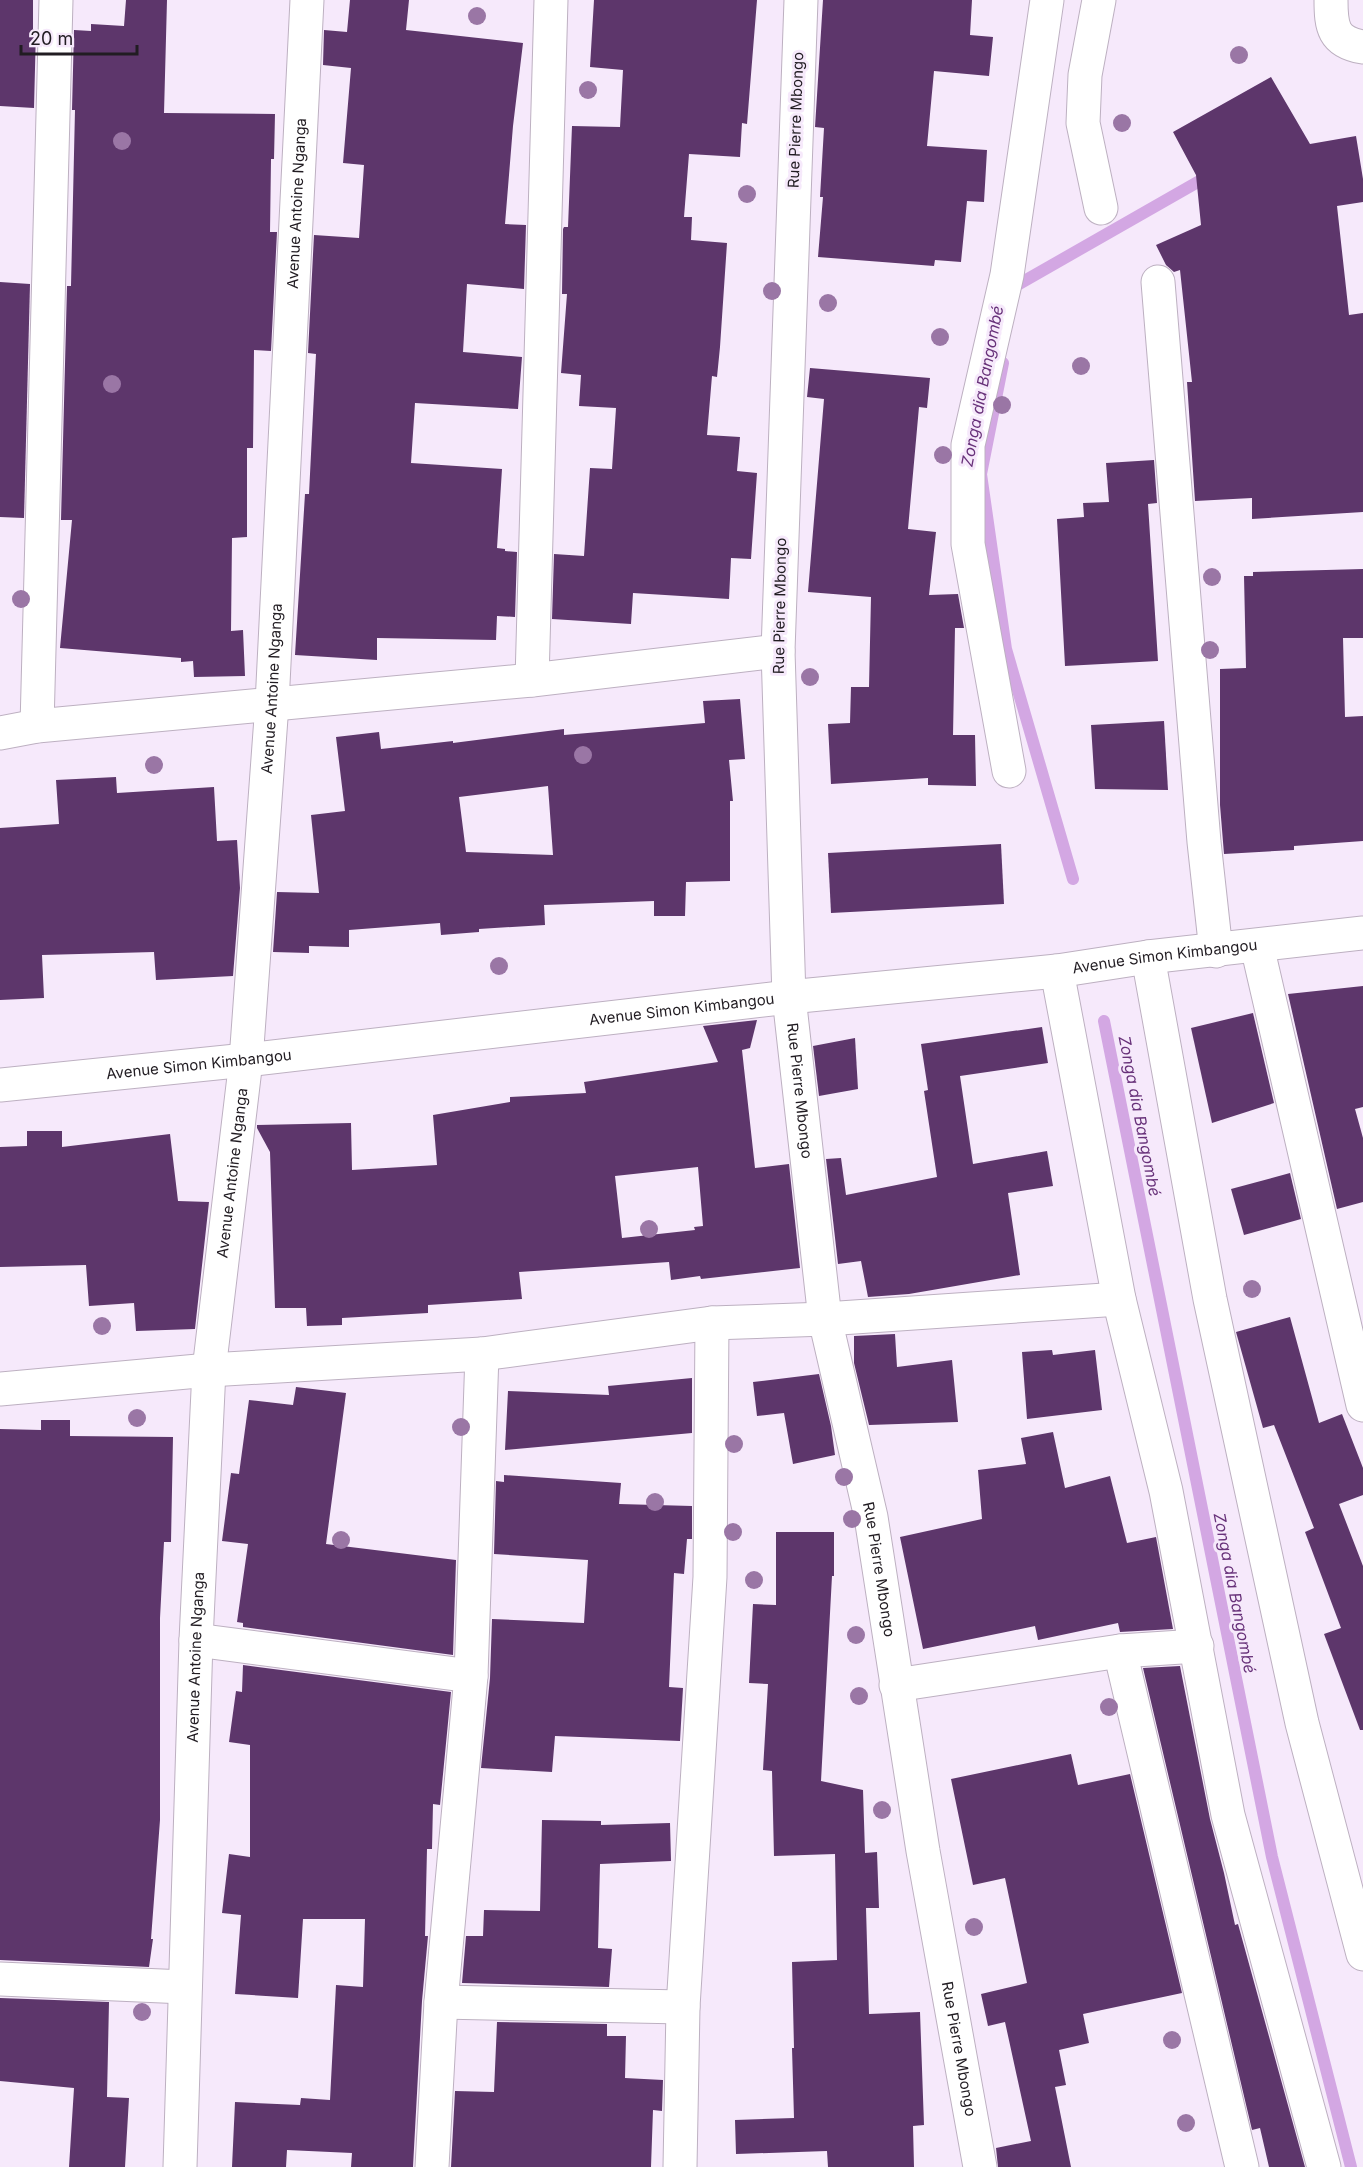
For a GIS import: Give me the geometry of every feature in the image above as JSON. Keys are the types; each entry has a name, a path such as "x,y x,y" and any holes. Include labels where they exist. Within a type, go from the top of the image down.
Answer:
{"street":[{"path":"37,726 56,0"},
{"name":"Avenue Antoine Nganga","path":"180,2167 196,1640 209,1370 246,1060 272,704 307,0"},
{"path":"532,680 551,0"},
{"name":"Rue Pierre Mbongo","path":"801,0 778,651 789,997 825,1319 871,1517 923,1851 980,2167"},
{"path":"1009,771 968,544 968,445 1007,275 1047,0"},
{"path":"1100,0 1085,75 1083,123 1101,208"},
{"path":"1331,11 1337,36 1347,43 1363,47"},
{"path":"1158,282 1204,842 1216,951"},
{"path":"0,733 37,726 532,680 778,651"},
{"name":"Avenue Simon Kimbangou","path":"0,1085 246,1060 789,997 1057,971 1148,957 1363,933"},
{"path":"1257,946 1363,1405"},
{"path":"1148,957 1208,1287 1302,1723 1363,1954"},
{"path":"1057,971 1119,1299 1166,1491 1228,1815 1324,2167"},
{"path":"0,1389 209,1370 482,1354 712,1323 825,1319 1119,1299"},
{"path":"680,2167 683,2007 710,1577 712,1323"},
{"path":"432,2167 441,2002 471,1676 482,1354"},
{"path":"196,1640 471,1676"},
{"path":"896,1685 1120,1651 1197,1646"},
{"path":"1120,1651 1242,2167"},
{"path":"0,1979 185,1987"},
{"path":"441,2002 683,2007"}],"building":[{"path":"0,0 33,0 33,29 36,29 34,108 0,106"},
{"path":"126,0 167,0 164,113 275,114 274,159 271,159 270,232 277,232 271,351 254,350 253,448 247,448 247,537 232,538 231,631 243,630 245,676 194,677 193,661 181,662 181,658 60,648 72,520 61,520 67,286 71,286 75,110 72,110 74,30 91,31 91,24 124,26"},
{"path":"350,0 409,0 406,30 523,43 505,224 526,225 524,289 467,284 463,352 522,357 518,409 415,403 411,463 502,469 497,548 517,552 515,617 497,616 496,640 377,638 377,660 295,655 305,494 309,494 316,354 308,353 314,235 359,238 364,165 343,163 351,68 323,65 324,30 347,32"},
{"path":"594,0 757,0 747,124 742,123 740,157 689,154 684,217 692,217 691,240 727,243 717,377 712,376 707,435 740,437 737,471 757,473 751,559 731,558 729,599 633,593 631,624 552,619 554,554 584,556 590,468 612,469 616,408 579,406 581,375 561,373 567,294 562,294 563,229 568,227 572,126 620,127 623,70 590,67"},
{"path":"823,0 972,0 970,35 993,37 989,76 934,71 927,146 987,150 984,202 967,201 961,262 935,260 934,266 818,257 823,197 820,197 824,128 815,127"},
{"path":"1271,77 1310,144 1356,136 1363,179 1363,202 1337,206 1349,315 1363,313 1363,512 1252,519 1252,498 1195,501 1187,382 1192,382 1180,270 1174,272 1166,265 1156,245 1201,225 1196,175 1173,132"},
{"path":"0,282 30,284 24,518 0,517"},
{"path":"810,368 930,378 927,408 919,407 908,529 936,532 929,595 958,594 964,628 955,628 953,735 975,735 976,786 928,785 928,778 831,784 828,724 850,723 851,687 869,687 871,597 808,592 824,399 807,397"},
{"path":"1154,460 1157,503 1148,504 1158,661 1065,666 1057,519 1084,517 1083,503 1109,502 1106,463"},
{"path":"1363,569 1363,638 1343,638 1345,717 1363,716 1363,841 1294,846 1294,850 1224,854 1220,805 1220,669 1246,668 1244,576 1253,576 1253,572"},
{"path":"740,699 745,759 729,760 733,801 730,801 730,881 686,882 685,916 654,916 654,901 544,905 545,925 479,929 479,932 441,935 440,923 349,930 349,947 309,946 309,953 273,952 277,892 319,893 311,815 345,811 336,737 379,732 381,749 453,741 453,743 564,729 564,735 705,723 703,701","holes":["548,786 553,855 466,852 459,797"]},
{"path":"1164,721 1168,790 1095,789 1091,725"},
{"path":"116,777 117,793 214,787 217,841 237,840 240,888 233,976 156,980 154,952 42,955 44,998 0,1000 0,828 59,824 56,780"},
{"path":"1001,844 1004,904 831,913 828,853"},
{"path":"1363,986 1363,1107 1355,1109 1363,1138 1363,1202 1337,1209 1288,994"},
{"path":"1253,1013 1274,1103 1212,1123 1191,1028"},
{"path":"757,1020 750,1048 742,1050 755,1168 789,1164 800,1268 671,1280 669,1262 519,1272 522,1299 428,1305 428,1313 342,1318 342,1325 307,1326 306,1308 275,1308 270,1152 257,1125 351,1123 352,1170 437,1165 433,1115 510,1102 510,1097 586,1093 584,1082 718,1062 703,1026","holes":["698,1167 703,1226 694,1227 695,1230 622,1238 615,1176"]},
{"path":"1042,1027 1048,1063 960,1076 973,1164 1047,1151 1053,1186 1008,1193 1020,1275 909,1294 868,1297 861,1261 838,1264 826,1159 841,1158 846,1195 937,1177 924,1091 928,1090 921,1044"},
{"path":"855,1038 858,1089 819,1096 813,1046"},
{"path":"27,1131 62,1131 62,1147 170,1134 178,1201 209,1202 195,1329 136,1331 134,1303 89,1306 86,1265 0,1267 0,1147 27,1146"},
{"path":"1290,1173 1301,1219 1244,1235 1231,1189"},
{"path":"1290,1317 1319,1423 1342,1414 1363,1468 1363,1495 1339,1504 1363,1566 1363,1730 1360,1730 1324,1634 1341,1628 1305,1532 1314,1528 1274,1425 1263,1428 1236,1332"},
{"path":"895,1334 897,1367 952,1360 958,1422 869,1425 854,1363 854,1336"},
{"path":"1052,1350 1053,1355 1095,1350 1102,1410 1027,1419 1022,1352"},
{"path":"819,1374 835,1455 793,1464 784,1413 757,1416 753,1382"},
{"path":"692,1378 692,1433 505,1450 508,1391 609,1395 608,1386"},
{"path":"296,1387 346,1393 326,1544 456,1560 453,1655 243,1627 243,1623 237,1622 248,1544 222,1541 231,1473 239,1474 249,1400 293,1405"},
{"path":"41,1420 70,1420 70,1436 173,1437 171,1542 164,1542 160,1618 160,1820 151,1939 153,1939 149,1967 0,1960 0,1429 41,1430"},
{"path":"1053,1432 1065,1488 1110,1476 1127,1543 1156,1537 1173,1629 1120,1632 1118,1623 1038,1640 1035,1626 923,1649 900,1537 982,1519 978,1470 1026,1464 1021,1438"},
{"path":"504,1475 621,1483 619,1504 692,1506 692,1539 687,1539 684,1574 674,1573 669,1687 683,1688 680,1741 555,1736 552,1772 481,1768 490,1678 492,1619 584,1623 588,1560 494,1554 496,1481 504,1482"},
{"path":"776,1532 834,1532 834,1576 832,1576 821,1781 863,1790 865,1853 877,1852 879,1908 866,1908 869,2014 920,2012 924,2125 913,2126 914,2167 828,2167 827,2151 736,2154 735,2120 794,2118 792,1962 837,1960 835,1854 774,1856 772,1771 763,1770 768,1684 749,1683 753,1604 776,1605"},
{"path":"243,1665 451,1692 440,1805 433,1804 432,1849 427,1849 425,1936 428,1936 413,2167 351,2167 352,2153 287,2150 286,2167 232,2167 235,2102 300,2105 301,2098 330,2100 336,1985 363,1987 365,1919 303,1919 298,1998 235,1994 241,1915 222,1913 229,1854 250,1857 250,1745 229,1742 236,1691 242,1692"},
{"path":"1180,1666 1210,1819 1235,1925 1238,1924 1305,2167 1269,2167 1260,2128 1252,2130 1143,1668"},
{"path":"1071,1754 1078,1785 1130,1774 1182,1993 1083,2014 1089,2043 1059,2050 1066,2085 1055,2087 1071,2167 998,2167 996,2148 1031,2141 1005,2022 988,2026 981,1994 1027,1983 1005,1878 973,1885 951,1779"},
{"path":"542,1820 601,1821 601,1825 670,1823 671,1861 600,1864 598,1948 612,1949 609,1987 462,1983 466,1936 483,1936 484,1910 540,1911"},
{"path":"0,1998 109,2002 107,2097 129,2098 125,2167 69,2167 74,2088 0,2081"},
{"path":"497,2022 607,2024 607,2036 626,2036 625,2078 663,2080 662,2111 653,2110 651,2167 451,2167 455,2091 494,2092"}],"waterway":[{"path":"1019,284 1210,175"},
{"name":"Zonga dia Bangombé","path":"1003,363 981,474 1006,649 1073,879"},
{"name":"Zonga dia Bangombé","path":"1104,1021 1272,1857 1351,2167"}]}
